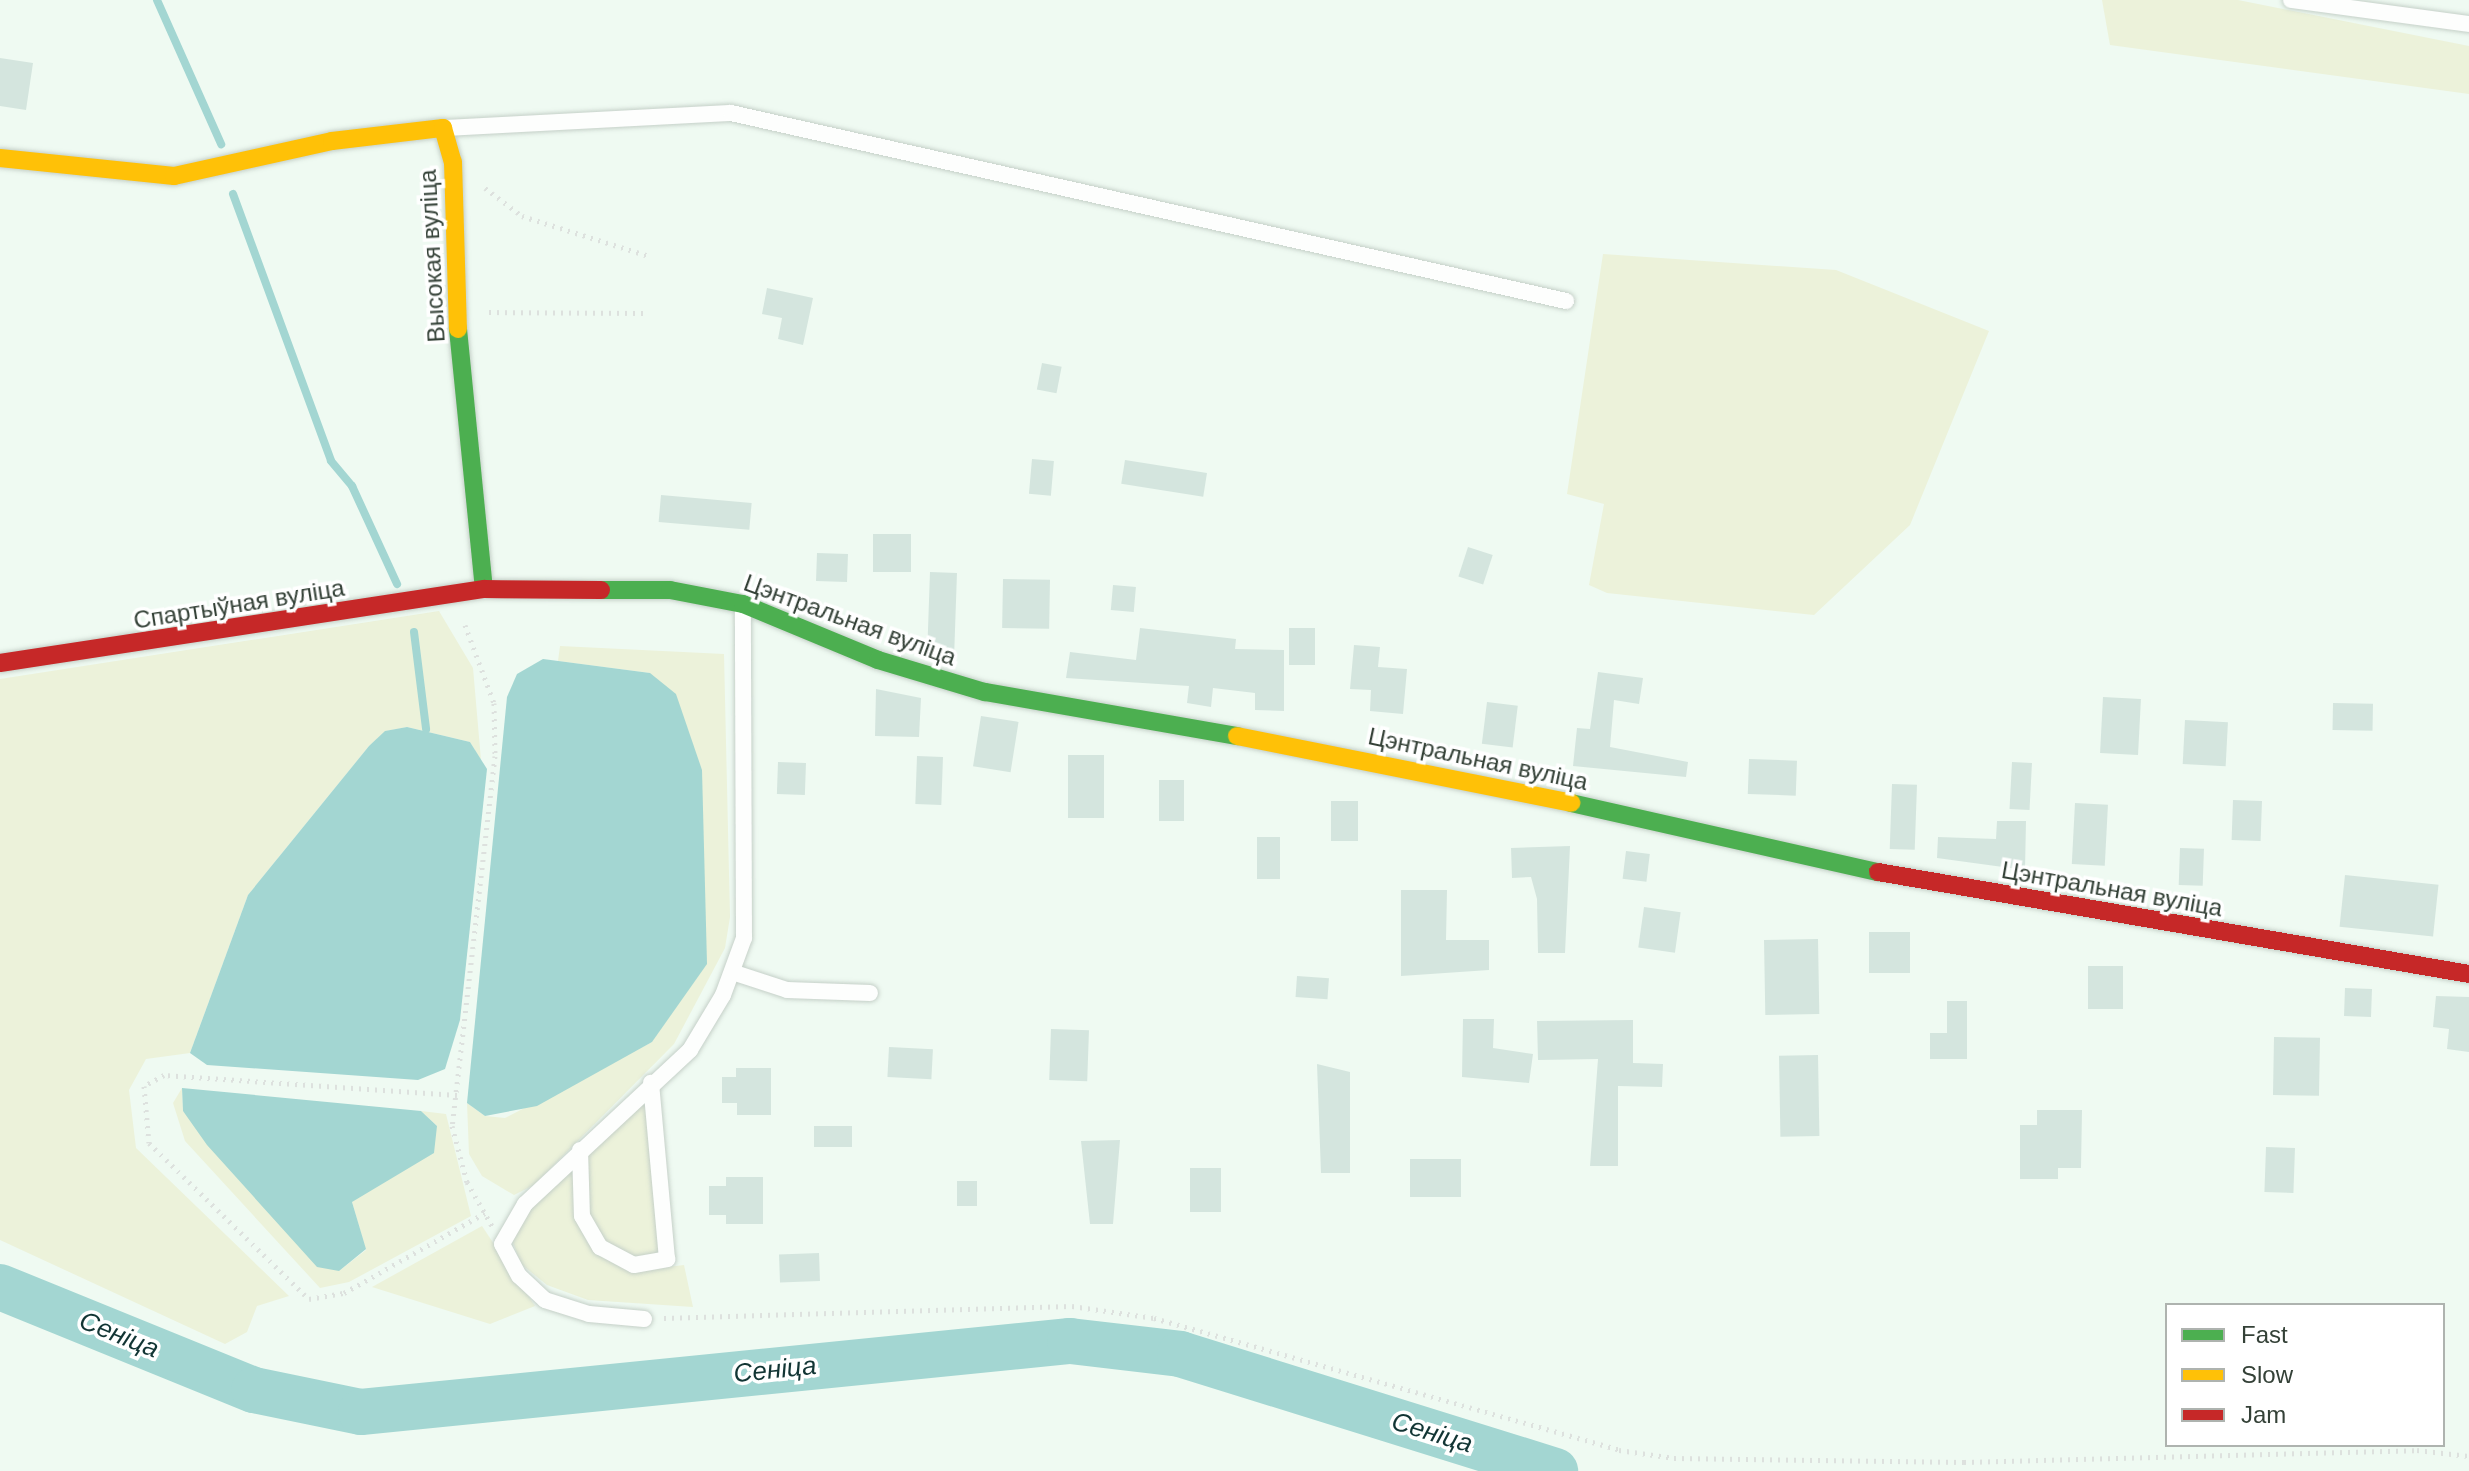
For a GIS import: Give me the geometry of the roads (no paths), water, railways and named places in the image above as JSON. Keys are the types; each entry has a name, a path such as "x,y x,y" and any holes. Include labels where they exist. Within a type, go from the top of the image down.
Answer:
{"street":[{"path":"0,158 174,176 359,136 443,128"},
{"name":"Высокая вуліца","path":"443,128 453,162 456,312 484,589"},
{"name":"Спартыўная вуліца","path":"0,663 484,589"},
{"name":"Цэнтральная вуліца","path":"484,589 670,590 743,604 878,660 985,692 1389,762 1859,869 2469,974"}],"lane":[{"path":"2291,0 2469,24"},
{"path":"443,128 731,113 1566,301"},
{"path":"644,1319 589,1314 545,1300 519,1276 502,1244 525,1204 651,1083 690,1050 732,972 744,938 743,604"},
{"path":"732,972 787,990 870,993"},
{"path":"580,1150 582,1216 600,1247 634,1265 667,1259 651,1083"}],"water":[{"path":"543,659 650,673 676,694 702,770 707,964 652,1042 537,1106 485,1116 467,1103 507,697 517,674"},
{"path":"407,727 470,742 487,769 460,1020 445,1069 418,1080 207,1065 190,1053 248,895 369,746 385,731"},
{"path":"182,1088 421,1111 437,1126 434,1153 352,1202 366,1249 339,1271 317,1267 207,1145 183,1111"}],"waterway":[{"path":"157,0 221,144"},
{"path":"233,194 331,461 352,486 397,584"},
{"path":"414,632 426,729"},
{"name":"Сеніца","path":"0,1287 254,1390 361,1412 1070,1341 1180,1354 1555,1471"}]}
